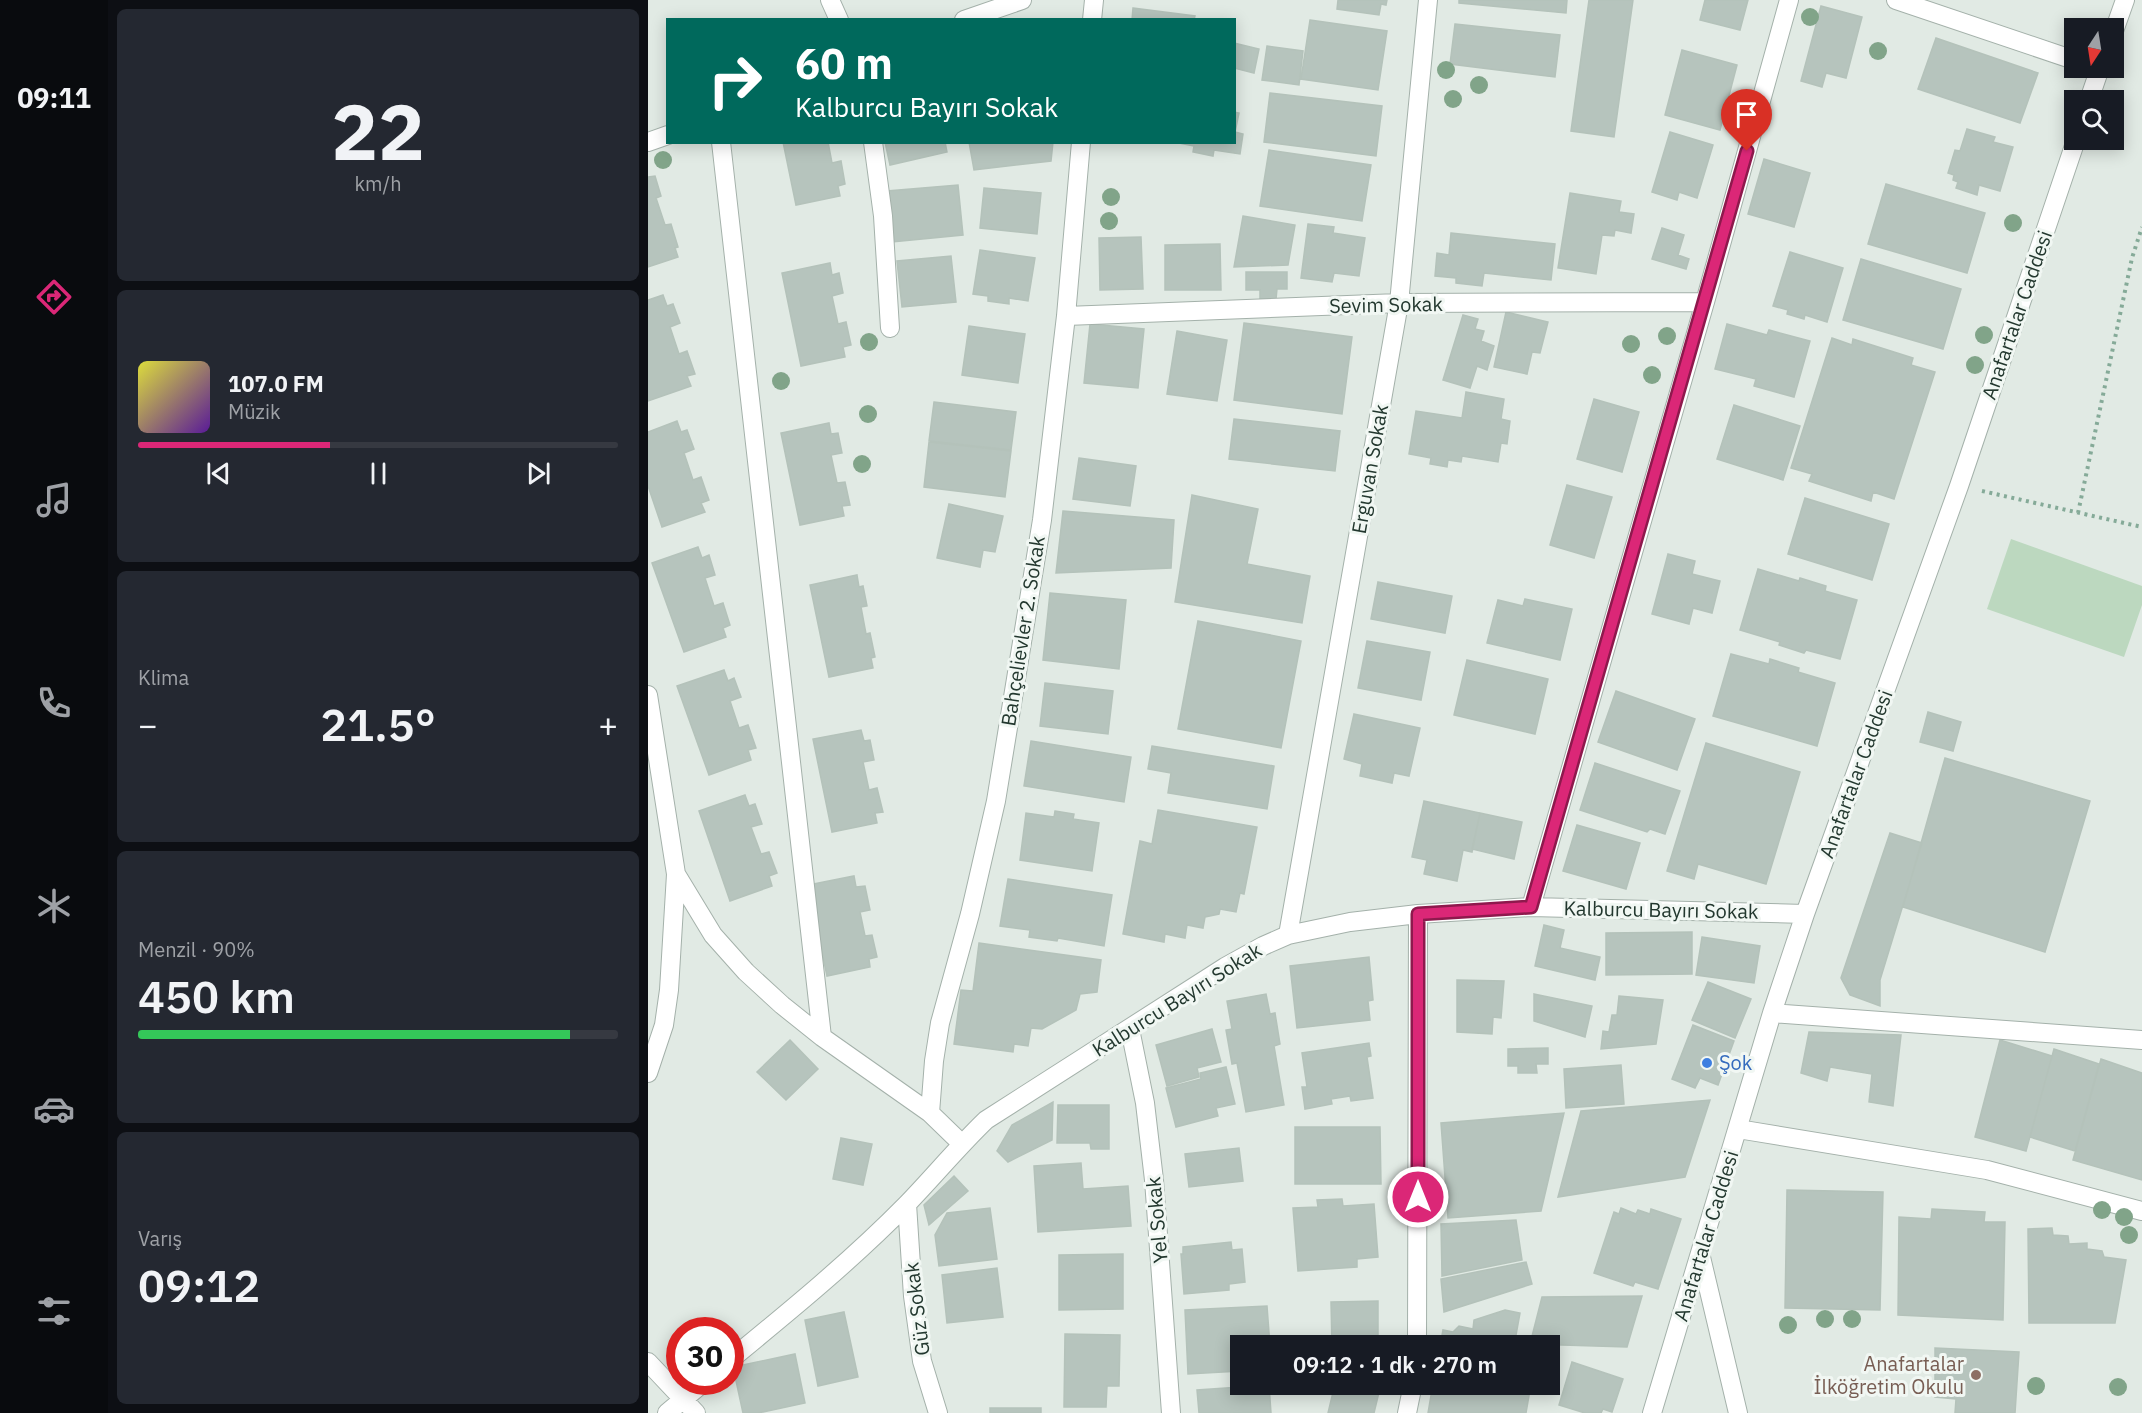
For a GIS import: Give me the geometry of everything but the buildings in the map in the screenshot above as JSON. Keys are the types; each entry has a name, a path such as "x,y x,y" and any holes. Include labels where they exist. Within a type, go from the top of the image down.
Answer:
{"street":[{"path":"830,0 838,18"},
{"path":"975,11 1022,0"},
{"path":"1092,18 1094,0"},
{"name":"Erguvan Sokak","path":"1288,936 1400,303 1428,0"},
{"path":"1531,907 1706,302 1789,0"},
{"path":"1896,0 2064,57"},
{"path":"2119,18 2125,0"},
{"path":"648,142 666,136"},
{"path":"721,144 822,1037"},
{"path":"873,144 883,216 890,328"},
{"name":"Bahçelievler 2. Sokak","path":"930,1113 940,1023 970,914 996,801 1042,520 1066,316 1081,144"},
{"name":"Anafartalar Caddesi","path":"1652,1413 1772,1013 1805,914 1959,486 2073,150"},
{"name":"Sevim Sokak","path":"1066,316 1400,303 1706,302"},
{"path":"648,695 676,874 669,990 663,1025 648,1073"},
{"path":"676,874 713,934 746,972 822,1037 930,1113 961,1143"},
{"name":"Kalburcu Bayırı Sokak","path":"744,1348 832,1275 907,1204 961,1143 986,1120 1225,967 1263,946 1288,936 1350,922 1418,914 1531,907 1805,914"},
{"path":"1417,1335 1418,914"},
{"path":"1772,1013 2142,1040"},
{"name":"Yel Sokak","path":"1130,1029 1145,1103 1154,1180 1171,1413"},
{"path":"1738,1130 1987,1170 2142,1211"},
{"name":"Güz Sokak","path":"907,1204 913,1296 921,1350 938,1413"},
{"path":"1700,1255 1738,1413"},
{"path":"648,1362 696,1413"},
{"path":"667,1413 688,1395"},
{"path":"1407,1413 1411,1395"}],"path":[{"path":"2078,513 2132,258 2142,227"},
{"path":"1959,486 2142,527"}],"green space":[{"path":"2011,539 2142,586 2142,605 2124,657 1987,609"}],"place":[{"name":"Şok","path":"1707,1063"},
{"name":"Anafartalar İlköğretim Okulu","path":"1976,1375"}],"route":[{"path":"1418,1197 1418,914 1531,907 1706,302 1747,151"}]}
